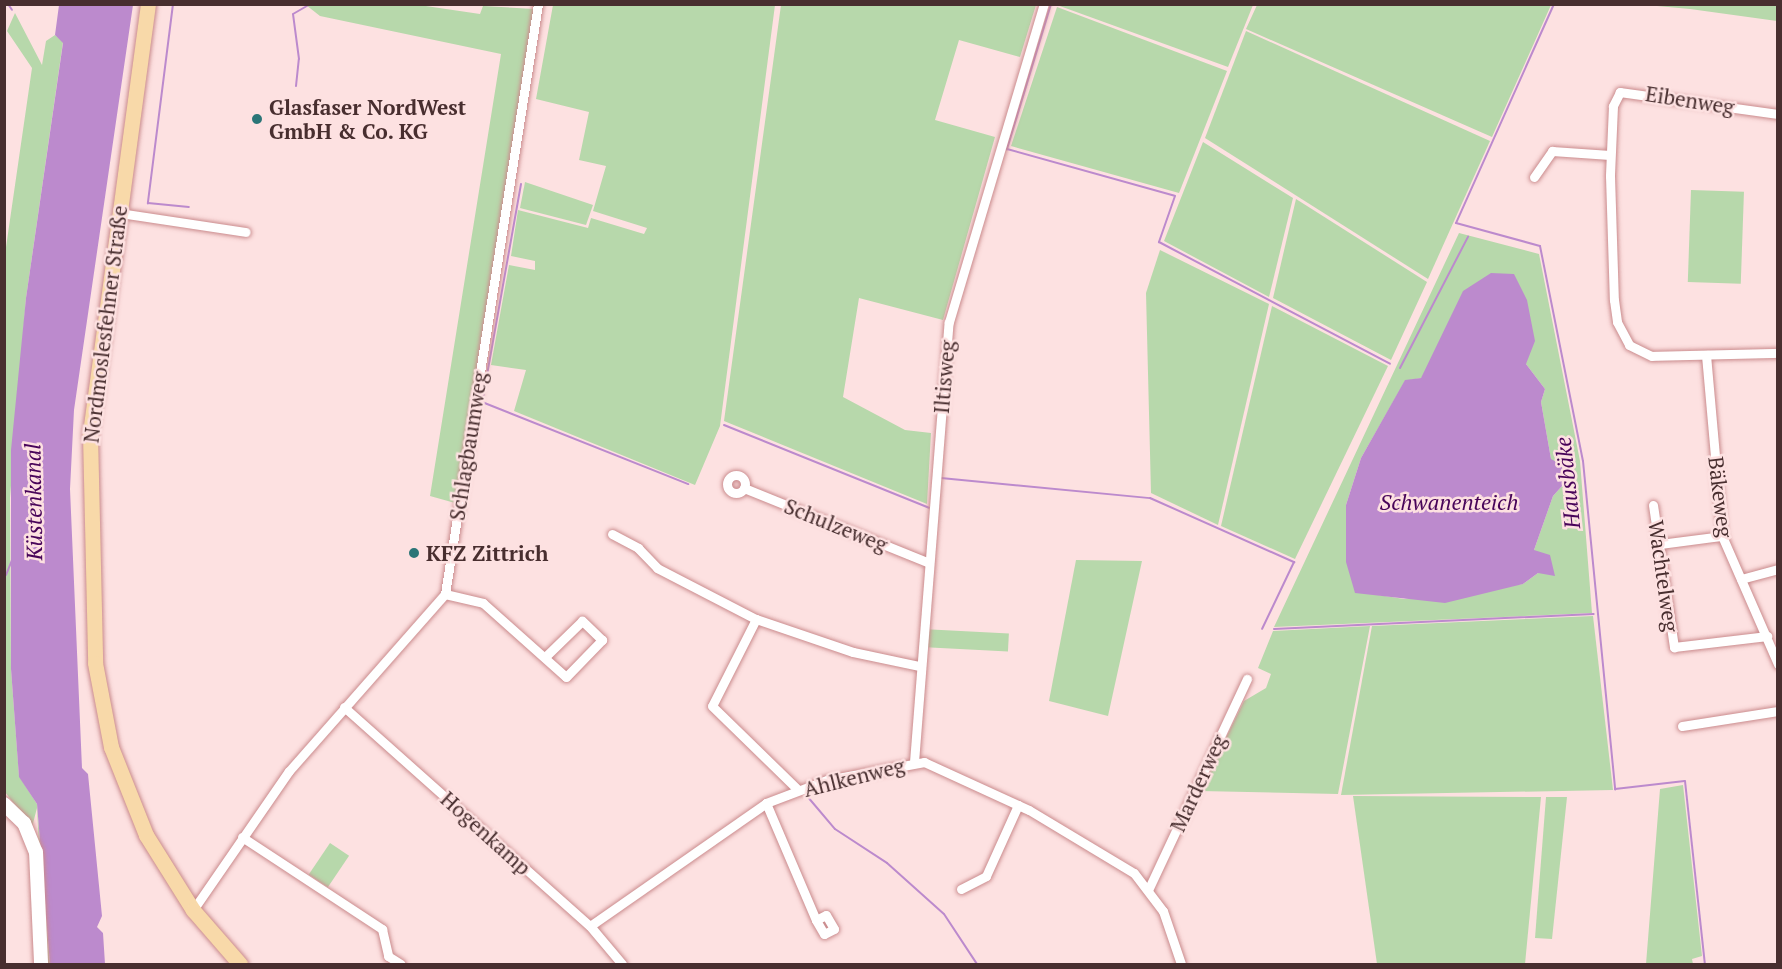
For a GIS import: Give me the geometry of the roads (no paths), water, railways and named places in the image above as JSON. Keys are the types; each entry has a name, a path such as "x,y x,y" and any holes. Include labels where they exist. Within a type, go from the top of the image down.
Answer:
{"main road":[{"name":"Nordmoslesfehner Straße","path":"148,4 90,434 95,663 124,785 146,835 193,910 240,964"}],"street":[{"name":"Schlagbaumweg","path":"445,594 538,4"},
{"name":"Iltisweg","path":"914,762 927,562 949,322 1044,4"},
{"name":"Eibenweg","path":"1610,155 1615,96 1626,90 1778,114"},
{"path":"1534,177 1552,151 1610,155 1612,281 1622,334 1642,354 1778,353"},
{"path":"120,213 246,232"},
{"name":"Bäkeweg","path":"1706,355 1722,536 1778,664"},
{"name":"Schulzeweg","path":"744,488 927,562"},
{"name":"Wachtelweg","path":"1653,505 1674,647 1767,636"},
{"path":"612,534 638,548 657,568 756,620 853,652 919,666"},
{"path":"1660,544 1722,536"},
{"path":"1742,579 1778,569"},
{"path":"193,910 242,837 344,707 445,594 483,603 544,657 572,677 602,640 582,621 544,657"},
{"path":"756,620 711,706 798,790"},
{"name":"Marderweg","path":"1149,888 1247,679"},
{"name":"Hogenkamp","path":"344,707 590,926 622,964"},
{"path":"1682,726 1778,711"},
{"name":"Ahlkenweg","path":"590,926 766,803 798,790 914,762 933,764 1018,805 1116,860 1149,888 1181,964"},
{"path":"766,803 816,920"},
{"path":"4,804 24,823 36,852 41,964"},
{"path":"961,889 986,876 1018,805"},
{"path":"242,837 382,929 388,956 401,964"}],"water":[{"name":"Küstenkanal","path":"59,5 133,5 74,410 70,489 82,768 88,774 102,916 97,927 103,933 105,964 50,964 37,804 19,777 11,669 11,450 26,298 63,43 55,35"},
{"name":"Schwanenteich","path":"1491,273 1514,274 1527,300 1535,341 1526,364 1545,389 1541,402 1551,459 1562,465 1562,486 1553,496 1534,550 1550,555 1555,576 1538,573 1523,584 1445,603 1355,593 1346,562 1346,505 1361,458 1405,380 1421,378 1463,291"}],"waterway":[{"path":"8,4 12,10"},
{"path":"173,4 148,203 189,207"},
{"path":"296,86 299,59 293,14 310,4"},
{"path":"1051,4 1007,149 1175,196 1159,242 1390,364"},
{"name":"Hausbäke","path":"1554,4 1456,223 1540,246 1583,461 1615,789 1685,781 1705,964"},
{"path":"521,184 482,402 688,484"},
{"path":"1400,368 1468,237"},
{"path":"724,425 929,508"},
{"path":"941,478 1150,498 1294,562 1262,629"},
{"name":"Küstenkanal","path":"6,575 12,560"},
{"path":"1274,629 1594,614"},
{"path":"807,796 835,829 887,863 944,914 977,964"}],"place":[{"name":"Glasfaser NordWest GmbH & Co. KG","path":"257,119"},
{"name":"KFZ Zittrich","path":"414,553"}]}
